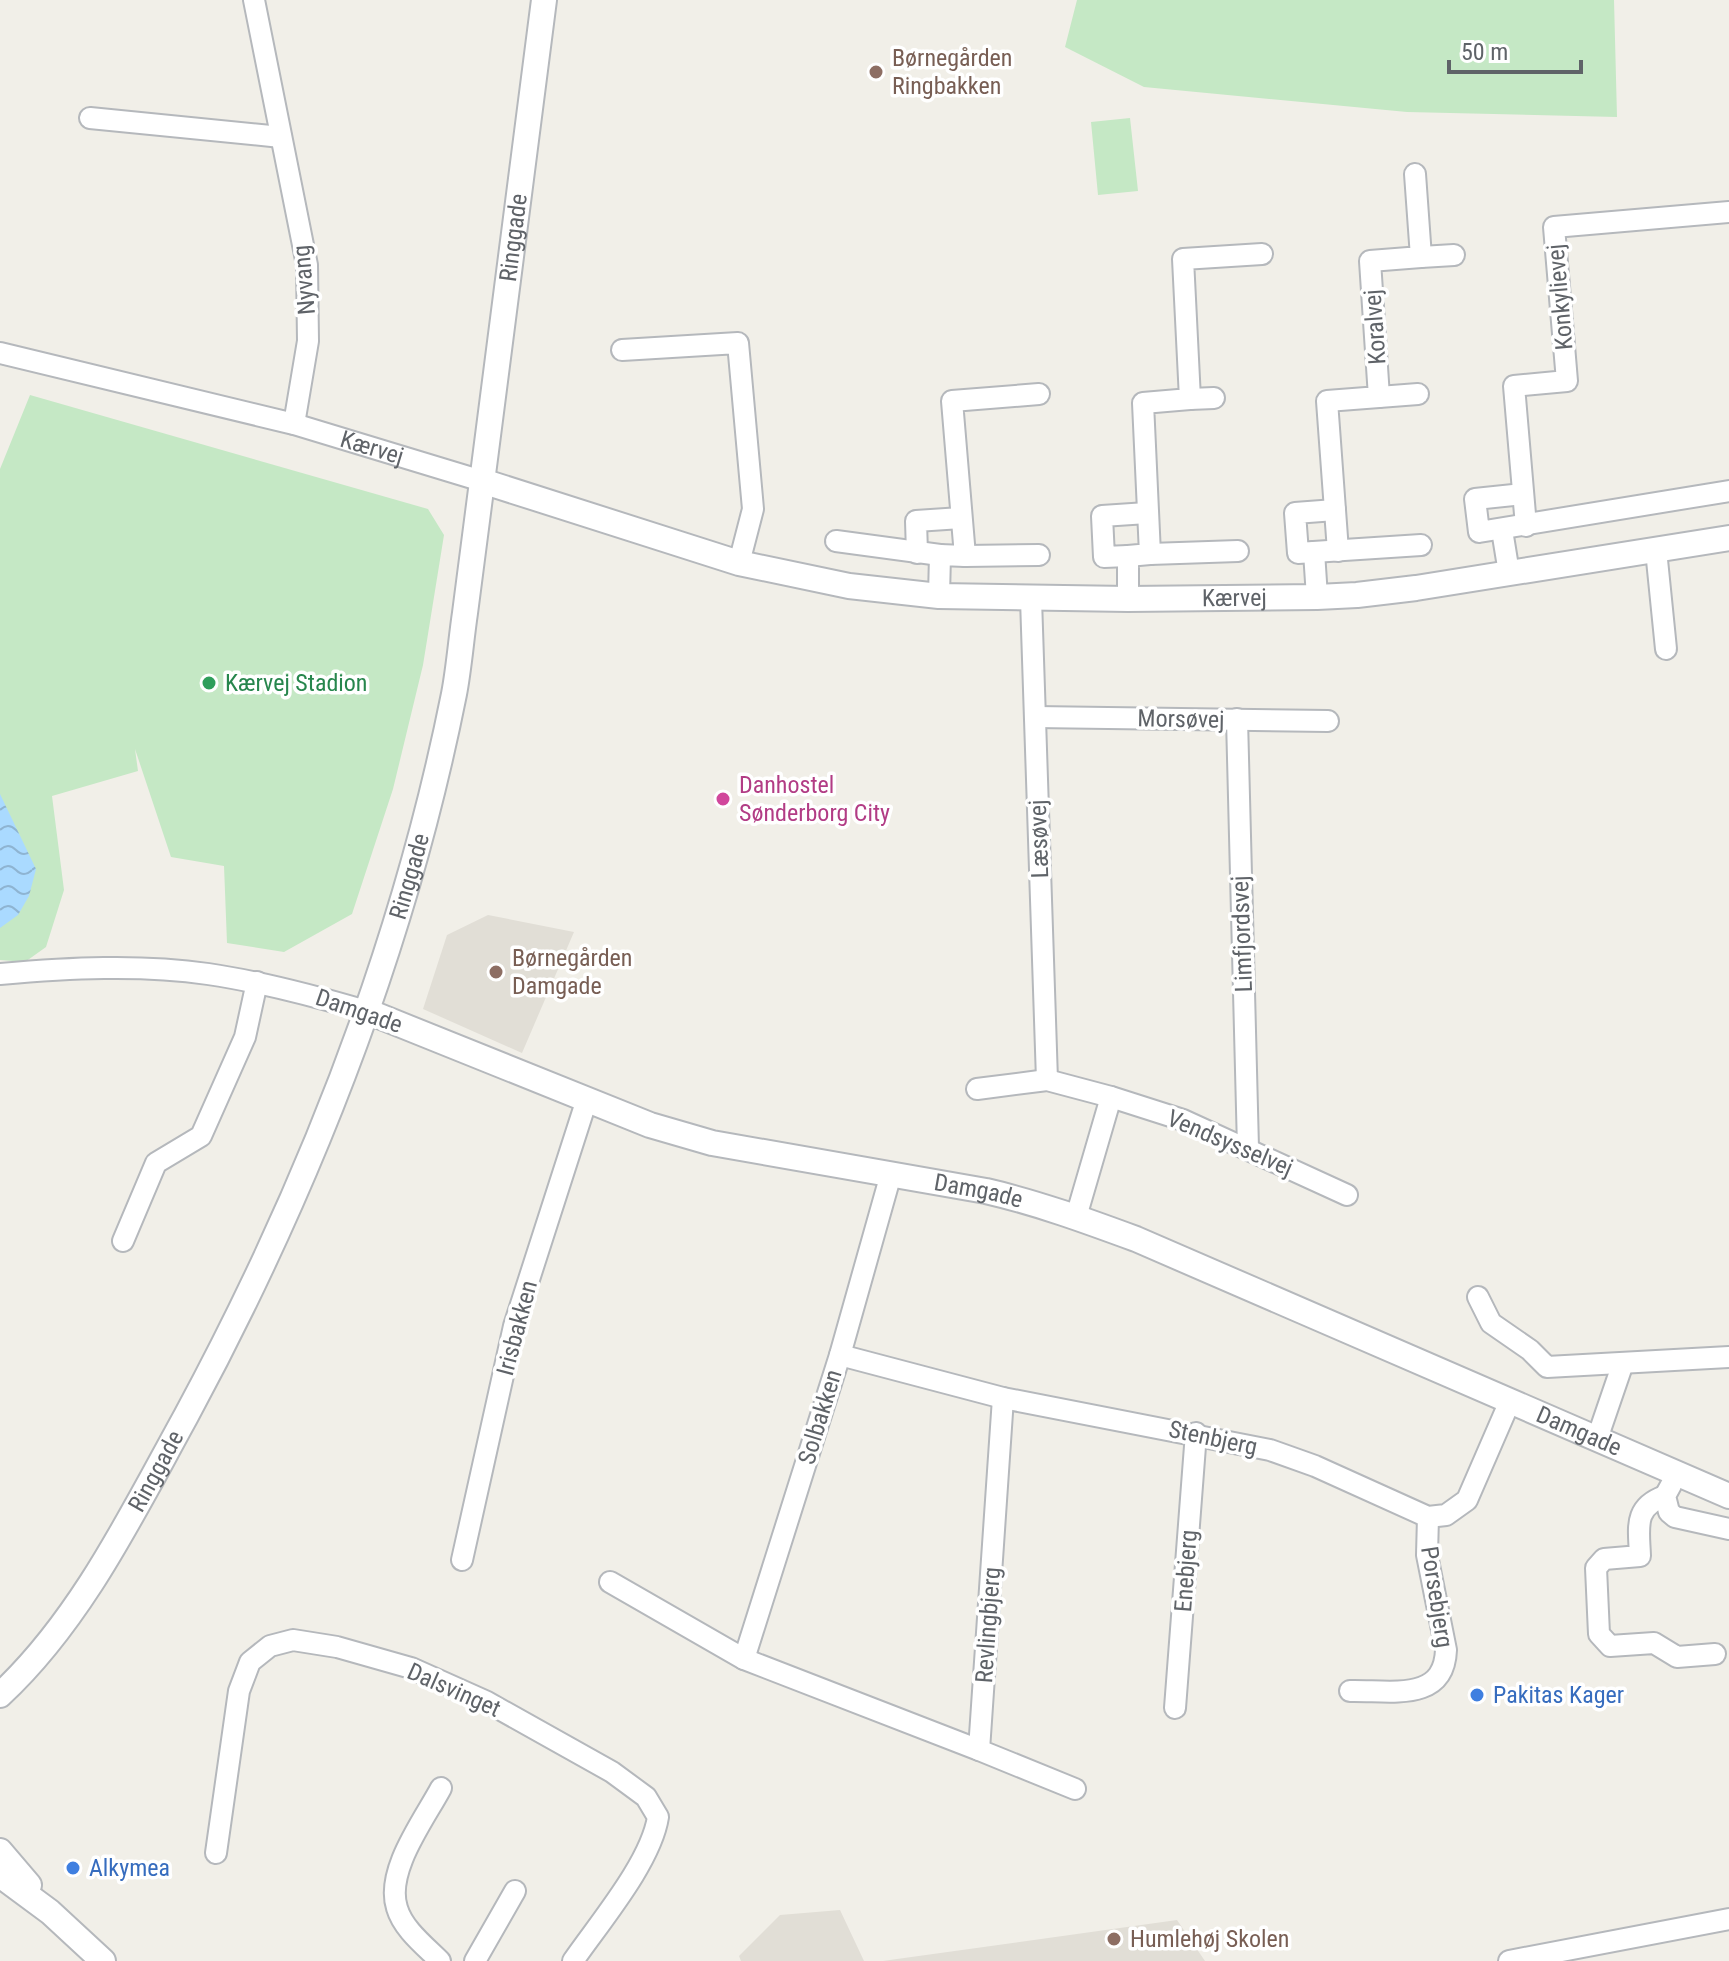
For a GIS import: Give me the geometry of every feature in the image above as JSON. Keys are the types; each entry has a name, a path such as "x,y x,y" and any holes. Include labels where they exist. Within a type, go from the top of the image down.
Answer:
{"street":[{"name":"Nyvang","path":"254,0 307,265 308,341 294,424"},
{"name":"Ringgade","path":"0,1695 54,1638 123,1530 235,1325 316,1149 369,1012 416,853 454,692 544,0"},
{"path":"90,118 281,137"},
{"path":"1415,174 1421,257"},
{"name":"Konkylievej","path":"1526,526 1514,386 1567,381 1554,227 1729,212"},
{"path":"1190,399 1183,259 1262,254"},
{"name":"Koralvej","path":"1379,397 1370,261 1454,255"},
{"path":"622,350 738,343 753,509 739,563"},
{"name":"Kærvej","path":"0,353 294,424 739,563 849,586 939,596 1031,599 1317,597 1416,588 1729,538"},
{"path":"965,556 952,401 1039,394"},
{"name":"Koralvej","path":"1338,551 1327,401 1418,394"},
{"path":"1150,554 1143,403 1214,398"},
{"path":"1523,494 1475,499 1479,532 1729,491"},
{"path":"1335,510 1295,513 1298,553 1421,545"},
{"path":"1147,513 1102,516 1104,557 1238,551"},
{"path":"917,553 916,521 961,518"},
{"path":"1502,530 1509,573"},
{"path":"836,541 940,555 1039,555"},
{"path":"1656,550 1666,649"},
{"path":"1314,552 1317,597"},
{"path":"939,596 940,555"},
{"path":"1128,556 1128,599"},
{"name":"Læsøvej","path":"1031,599 1047,1080"},
{"name":"Morsøvej","path":"1035,717 1328,721"},
{"name":"Limfjordsvej","path":"1237,719 1248,1148"},
{"name":"Damgade","path":"0,974 124,968 205,973 287,988 369,1012 650,1125 712,1143 1008,1196 1136,1239 1729,1496"},
{"path":"123,1241 156,1163 201,1136 245,1037 257,982"},
{"name":"Vendsysselvej","path":"977,1089 1047,1080 1111,1097 1183,1120 1347,1195"},
{"path":"1076,1217 1111,1097"},
{"name":"Irisbakken","path":"462,1560 514,1326 587,1099"},
{"name":"Solbakken","path":"744,1659 840,1355 891,1174"},
{"path":"1478,1297 1491,1323 1530,1350 1547,1367 1729,1357"},
{"name":"Stenbjerg","path":"840,1355 1003,1398 1196,1433 1270,1450 1315,1466 1428,1517"},
{"path":"1597,1439 1623,1363"},
{"name":"Revlingbjerg","path":"979,1750 1003,1398"},
{"path":"1428,1517 1446,1515 1467,1500 1510,1401"},
{"name":"Enebjerg","path":"1175,1708 1196,1433"},
{"path":"1676,1474 1665,1496 1669,1512 1675,1517 1729,1529"},
{"path":"1665,1496 1652,1500 1644,1508 1639,1521 1640,1556 1604,1559 1596,1568 1599,1634 1610,1646 1654,1643 1677,1657 1715,1654"},
{"name":"Porsebjerg","path":"1350,1691 1421,1689 1439,1679 1446,1665 1446,1650 1427,1555 1428,1517"},
{"path":"610,1582 744,1659 1075,1789"},
{"name":"Dalsvinget","path":"216,1853 239,1691 250,1662 270,1646 293,1640 337,1647 411,1668 487,1702 612,1772 646,1797 658,1817 655,1834 630,1877 573,1961"},
{"name":"Ringgade","path":"0,1716 25,1672"},
{"path":"440,1961 405,1923 396,1908 395,1888 400,1863 441,1788"},
{"path":"0,1851 50,1912"},
{"path":"0,1875 50,1912 103,1961"},
{"path":"475,1961 515,1891"},
{"path":"1509,1961 1729,1919"}],"shaded area":[{"name":"Børnegården Damgade","path":"488,915 574,932 522,1053 423,1009 447,935"},
{"path":"840,1910 864,1961 741,1961 739,1956 780,1915"},
{"name":"Humlehøj Skolen","path":"1177,1920 1205,1961 883,1961 897,1959"}],"green space":[{"path":"1077,0 1614,0 1617,117 1407,112 1144,87 1065,47"},
{"path":"1130,118 1138,191 1098,195 1091,122"},
{"name":"Kærvej Stadion","path":"30,395 428,509 444,535 423,665 393,789 352,914 284,952 227,943 224,866 171,857 135,749 138,771 52,796 64,890 46,947 25,962 0,960 0,469"}],"water":[{"path":"0,794 36,869 29,896 18,915 0,928"}],"place":[{"name":"Børnegården Ringbakken","path":"876,72"},
{"name":"Kærvej Stadion","path":"209,683"},
{"name":"Danhostel Sønderborg City","path":"723,799"},
{"name":"Børnegården Damgade","path":"496,972"},
{"name":"Pakitas Kager","path":"1477,1695"},
{"name":"Alkymea","path":"73,1868"},
{"name":"Humlehøj Skolen","path":"1114,1939"}]}
